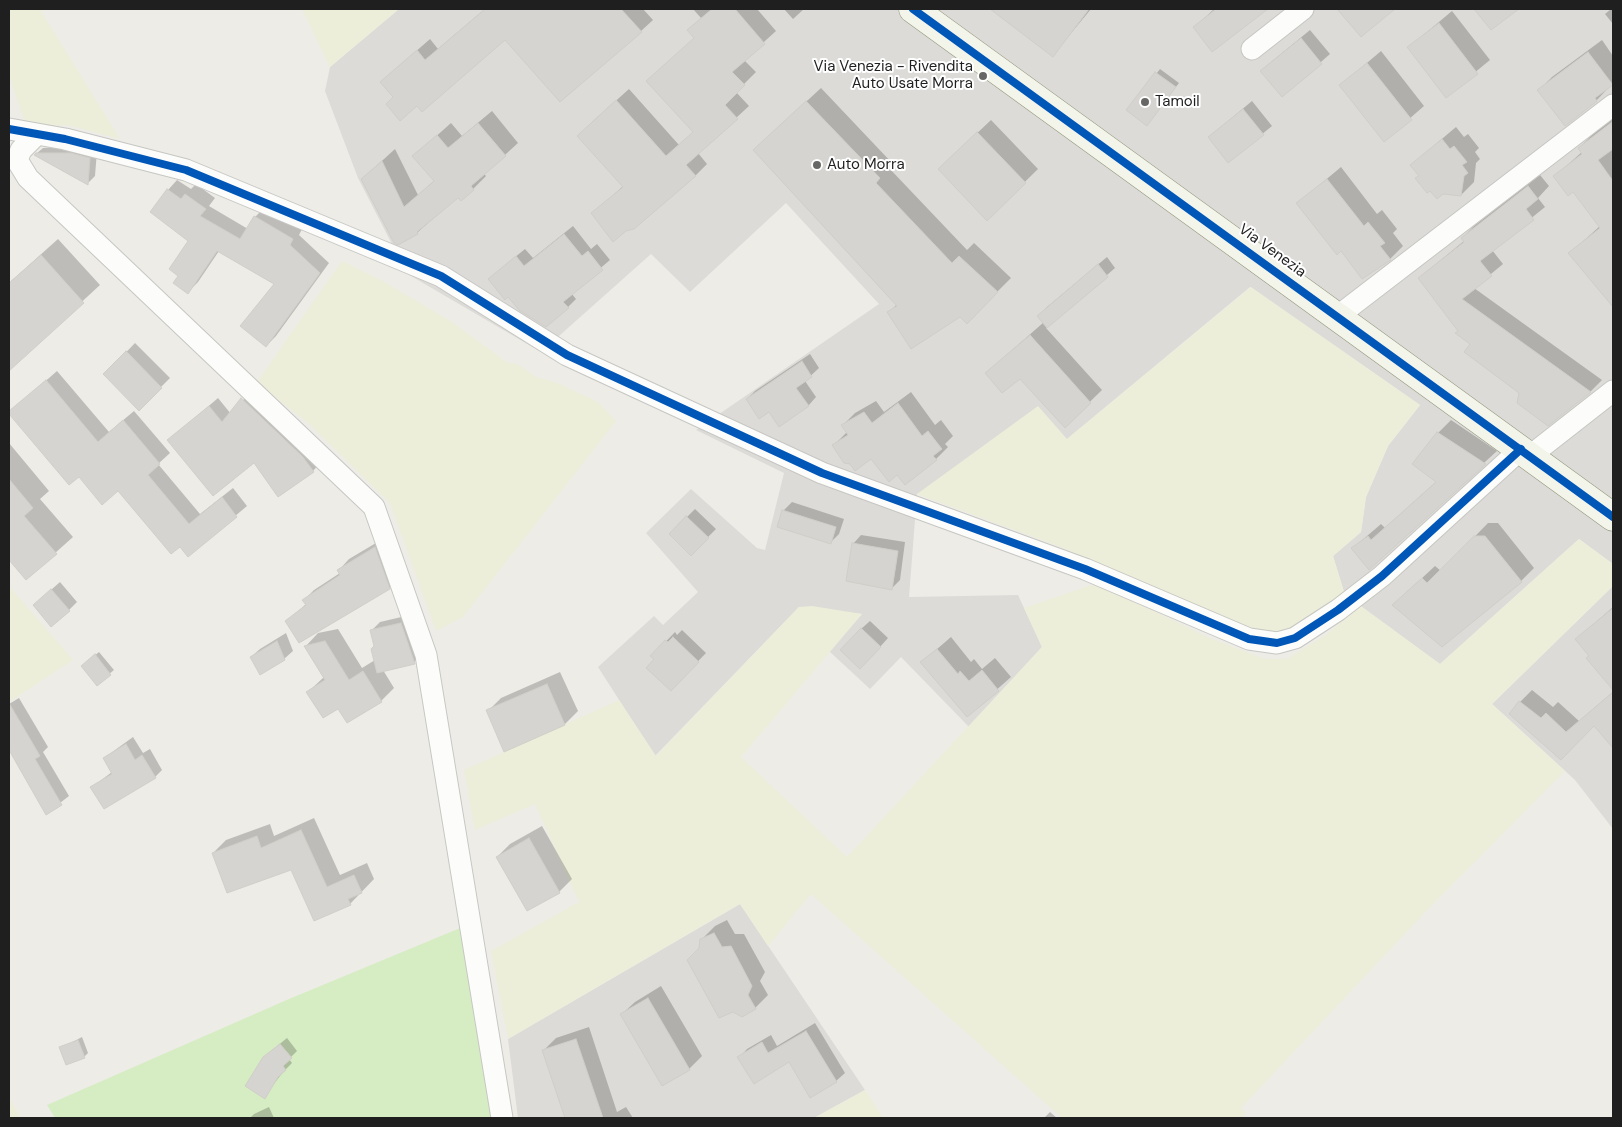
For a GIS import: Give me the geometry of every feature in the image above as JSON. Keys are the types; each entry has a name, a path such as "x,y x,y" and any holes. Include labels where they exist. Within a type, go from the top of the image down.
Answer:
{"main road":[{"name":"Via Venezia","path":"913,9 1526,452 1613,517"}],"street":[{"path":"1252,49 1302,9"},
{"path":"1338,316 1613,105"},
{"path":"9,129 186,170 213,181 441,276 566,355 822,473 1085,568 1249,639 1277,643 1295,638 1338,610 1382,576 1526,452 1613,391"},
{"path":"37,134 21,150 17,160 28,178 374,507 426,655 502,1118"}],"shaded area":[{"path":"399,9 1613,9 1613,564 1579,539 1440,664 1345,595 1333,556 1361,532 1366,497 1388,446 1420,405 1250,287 1067,439 917,494 909,597 1018,595 1042,647 969,727 901,657 870,689 829,651 862,614 799,607 655,756 598,667 654,616 663,625 698,592 646,533 691,489 757,548 765,550 784,473 696,430 879,304 786,203 690,292 651,254 541,352 394,266 395,250 358,178 325,91 330,67"},
{"path":"1613,586 1613,829 1575,780 1492,704"},
{"path":"740,904 865,1090 814,1118 518,1118 508,1039"}],"green space":[{"path":"9,9 44,9 41,11 120,139 68,125 26,127 9,74"},
{"path":"302,9 399,9 330,67"},
{"path":"342,261 381,280 452,322 508,363 518,364 536,377 555,382 598,402 616,421 463,617 436,631 390,503 308,423 257,382"},
{"path":"1251,287 1420,405 1388,446 1366,497 1361,532 1333,556 1345,595 1292,631 1277,634 1249,633 1063,548 917,494 1038,406 1067,439"},
{"path":"1579,539 1613,564 1613,586 1492,704 1565,771 1432,905 1241,1108 1246,1113 1241,1118 1062,1118 811,894 768,946 740,904 508,1039 491,951 579,902 535,804 475,830 464,770 619,700 656,756 799,607 812,606 862,614 741,757 847,857 1042,647 1024,608 1091,585 1106,587 1207,637 1265,659 1287,659 1327,634 1361,606 1440,664"},
{"path":"9,586 73,660 9,702"},
{"path":"465,926 497,1118 55,1118 47,1105 289,999"},
{"path":"865,1090 883,1118 814,1118"},
{"path":"9,1098 21,1118 9,1118"}],"building":[{"path":"485,9 621,9 642,32 560,102 505,40 422,112 417,106 400,121 386,104 393,97 380,82 417,50 425,60"},
{"path":"712,9 735,9 765,44 732,72 745,85 725,105 738,119 686,165 696,176 634,229 626,231 613,242 591,213 623,187 577,136 616,100 666,156 693,132 646,81 694,38 687,30"},
{"path":"990,9 1089,9 1053,57"},
{"path":"1216,9 1268,9 1212,52 1193,27"},
{"path":"1337,9 1395,9 1361,37"},
{"path":"1474,9 1519,9 1491,30"},
{"path":"1439,23 1478,74 1446,98 1407,47"},
{"path":"1301,38 1322,64 1282,97 1260,71"},
{"path":"1588,52 1613,85 1595,98 1597,101 1565,126 1537,90"},
{"path":"1367,63 1412,120 1384,142 1339,85"},
{"path":"1155,72 1176,87 1147,126 1126,110"},
{"path":"806,101 880,178 876,183 952,263 959,256 998,292 967,324 960,317 911,349 887,312 897,306 753,150"},
{"path":"1243,109 1264,135 1228,163 1208,137"},
{"path":"1612,122 1613,149 1598,160 1613,181 1613,307 1568,253 1600,228 1573,192 1568,196 1553,176 1582,154 1578,148"},
{"path":"478,123 506,156 471,186 474,190 461,201 458,198 417,232 418,234 398,245 394,243 361,179 382,161 404,207 434,181 412,156 437,135 448,148"},
{"path":"977,132 1026,183 987,221 938,169"},
{"path":"1442,139 1450,149 1454,146 1467,162 1462,165 1468,173 1464,176 1461,196 1443,194 1437,199 1430,191 1427,193 1415,178 1419,176 1410,165"},
{"path":"36,153 71,153 90,158 88,185 34,155"},
{"path":"1327,179 1364,226 1368,222 1385,243 1380,246 1391,260 1362,279 1341,251 1337,255 1296,203"},
{"path":"1528,186 1538,199 1526,209 1534,220 1480,261 1492,276 1462,299 1591,392 1548,426 1517,403 1519,393 1464,352 1470,344 1455,333 1458,331 1418,278 1464,242 1461,238"},
{"path":"167,189 181,199 185,194 206,209 200,216 240,239 254,216 293,239 290,245 320,273 266,347 240,326 274,284 217,251 188,294 173,283 178,276 169,269 188,241 150,212"},
{"path":"564,234 582,256 588,251 603,270 563,302 569,308 546,327 519,310 508,297 505,300 488,279 516,256 524,266"},
{"path":"41,255 84,303 9,371 9,283"},
{"path":"1098,264 1108,277 1047,328 1037,316"},
{"path":"1030,335 1091,403 1065,428 1020,379 1002,393 985,373"},
{"path":"126,351 162,388 139,411 103,374"},
{"path":"802,361 812,377 796,388 809,406 779,427 769,412 759,419 746,399"},
{"path":"46,380 98,442 123,420 160,464 148,475 189,524 222,497 237,517 188,557 180,547 171,554 118,491 102,505 79,477 69,485 9,414 9,411"},
{"path":"241,398 303,457 314,472 278,497 254,463 213,496 167,440 209,406 222,422"},
{"path":"898,403 922,436 928,431 942,449 933,456 937,460 905,485 897,475 889,482 871,459 855,471 850,464 844,463 832,445 848,435 841,425 864,412 872,423"},
{"path":"1437,432 1486,464 1369,570 1351,548 1368,536 1371,540 1436,482 1412,464"},
{"path":"9,479 33,508 24,516 57,554 26,580 9,560"},
{"path":"782,510 836,527 831,544 777,527"},
{"path":"686,516 709,538 691,556 669,534"},
{"path":"1474,536 1485,536 1522,582 1442,647 1392,605 1422,578 1427,583"},
{"path":"852,543 898,551 892,590 846,581"},
{"path":"375,547 390,589 299,643 285,621 306,605 302,600 340,575 337,570"},
{"path":"51,589 70,611 51,627 33,605"},
{"path":"1613,608 1613,690 1586,658 1589,656 1575,639"},
{"path":"401,623 415,664 377,673 371,649 374,646 370,630"},
{"path":"861,628 881,647 860,669 840,650"},
{"path":"673,637 699,662 671,691 646,668 654,659 650,656 665,640 668,642"},
{"path":"277,641 285,660 260,675 250,657"},
{"path":"325,641 349,680 363,671 382,702 347,723 338,709 323,718 306,692 325,680 304,646"},
{"path":"937,649 958,674 960,671 969,681 982,670 999,691 967,717 920,662"},
{"path":"95,654 111,675 97,686 81,666"},
{"path":"547,684 565,725 504,752 486,710"},
{"path":"1613,692 1613,748 1594,726 1561,760 1509,714 1519,701 1541,718 1546,713 1566,732"},
{"path":"9,703 40,756 35,759 62,805 46,815 9,750"},
{"path":"126,744 135,760 142,755 156,778 104,809 90,787 112,774 103,758"},
{"path":"301,830 327,887 354,875 362,893 348,899 351,905 314,921 291,870 227,893 212,853 257,836 261,848"},
{"path":"529,838 560,893 527,911 496,857"},
{"path":"714,933 722,947 731,946 752,986 748,995 756,1009 742,1017 733,1012 719,1018 687,960 699,948 700,939"},
{"path":"648,998 690,1070 662,1086 620,1014"},
{"path":"806,1031 837,1082 810,1098 789,1062 754,1084 737,1057 762,1042 768,1053"},
{"path":"576,1039 603,1118 565,1118 542,1050"},
{"path":"78,1040 85,1058 66,1065 59,1047"},
{"path":"280,1044 292,1058 283,1066 286,1070 278,1077 265,1099 245,1086 263,1057"}],"cycle path":[{"path":"913,9 1613,517"},
{"path":"9,129 65,139 186,170 441,276 567,355 822,473 1085,569 1249,639 1277,643 1295,638 1338,610 1382,576 1521,449"}],"place":[{"name":"Via Venezia - Rivendita Auto Usate Morra","path":"983,76"},
{"name":"Tamoil","path":"1145,102"},
{"name":"Auto Morra","path":"817,165"}]}
